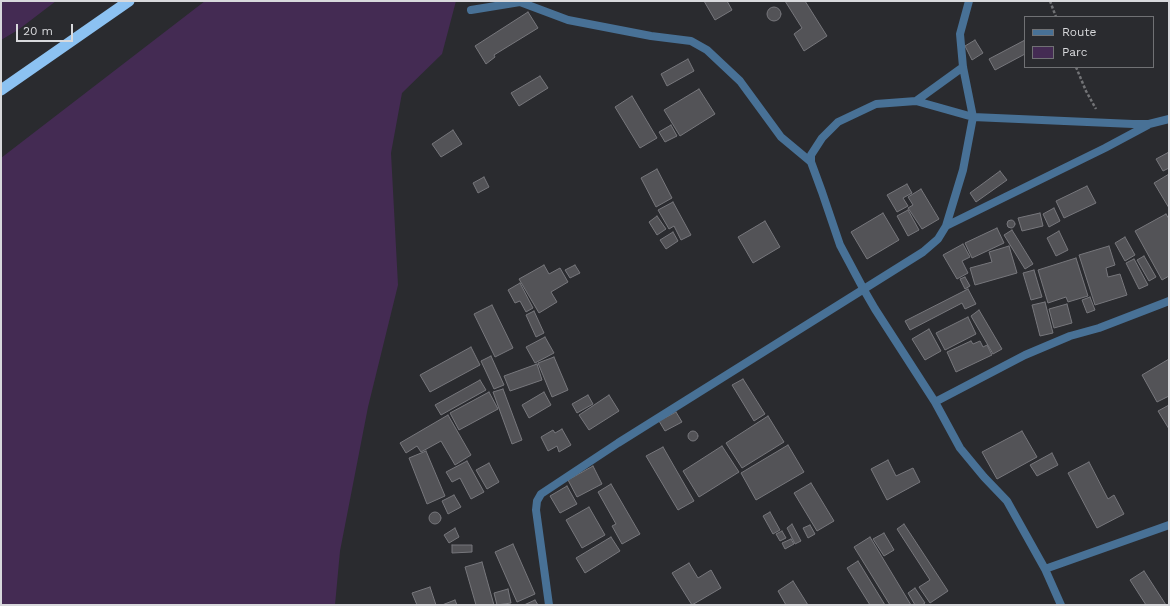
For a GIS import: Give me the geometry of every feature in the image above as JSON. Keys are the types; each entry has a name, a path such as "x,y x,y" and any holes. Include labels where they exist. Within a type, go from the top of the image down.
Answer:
{"highway":[{"path":"1,90 129,1"}],"street":[{"path":"549,605 536,510 537,501 541,494 618,443 923,252 938,238 946,226 963,170 973,117 963,66 960,34 969,1"},
{"path":"471,10 520,2 568,20 651,36 691,41 707,50 740,81 781,138 811,162"},
{"path":"916,101 963,66"},
{"path":"1061,605 1045,570 1007,501 984,477 960,448 935,402 864,290 840,245 811,162 811,155 814,148 822,138 838,122 876,104 916,101 973,117 1149,124"},
{"path":"946,226 1105,148 1149,124 1169,119"},
{"path":"935,402 1025,355 1070,336 1099,328 1169,301"},
{"path":"1045,570 1169,525"}],"path":[{"path":"1050,1 1056,16"},
{"path":"1076,68 1101,123"}],"green space":[{"path":"1,1 56,1 18,30 1,40"},
{"path":"205,1 456,1 442,54 402,93 391,153 398,285 368,407 340,551 335,605 1,605 1,158"}],"building":[{"path":"704,1 727,1 732,10 715,20"},
{"path":"785,1 805,1 827,36 804,51 794,34 802,28"},
{"path":"771,7 777,7 781,11 781,17 777,21 771,21 767,17 767,11"},
{"path":"528,12 538,28 494,55 495,57 486,64 475,46"},
{"path":"975,40 983,53 972,60 965,46"},
{"path":"1024,41 1024,55 995,70 989,59"},
{"path":"688,59 694,71 667,86 661,74"},
{"path":"540,76 548,88 519,106 511,93"},
{"path":"699,89 715,114 680,136 664,110"},
{"path":"632,96 657,138 640,148 615,107"},
{"path":"671,125 677,136 665,142 659,132"},
{"path":"453,130 462,144 441,157 432,144"},
{"path":"1169,152 1169,168 1163,171 1156,159"},
{"path":"657,169 672,198 656,207 641,178"},
{"path":"1000,171 1007,180 976,202 970,193"},
{"path":"1169,174 1169,208 1154,183"},
{"path":"484,177 489,187 478,193 473,183"},
{"path":"907,184 912,193 903,198 908,206 897,212 887,195"},
{"path":"1087,186 1096,203 1064,218 1056,201"},
{"path":"921,189 939,219 922,229 908,208 913,205 908,197"},
{"path":"673,202 691,235 681,240 674,226 669,229 658,210"},
{"path":"1054,208 1060,221 1049,227 1043,214"},
{"path":"908,210 919,230 908,236 897,216"},
{"path":"883,213 899,240 867,259 851,232"},
{"path":"1040,213 1043,226 1022,231 1018,218"},
{"path":"1166,214 1169,219 1169,276 1162,280 1135,231"},
{"path":"657,216 666,229 657,235 649,222"},
{"path":"1011,220 1014,221 1014,227 1011,228 1008,227 1007,224 1008,221"},
{"path":"765,221 780,247 753,263 738,237"},
{"path":"997,228 1004,243 972,258 965,243"},
{"path":"1012,230 1033,264 1025,269 1004,235"},
{"path":"1059,231 1068,250 1056,256 1047,238"},
{"path":"673,232 678,241 666,249 660,240"},
{"path":"1125,237 1135,255 1125,261 1115,243"},
{"path":"963,244 970,257 962,261 968,273 957,279 943,255"},
{"path":"1009,246 1017,273 975,285 970,268 992,262 989,252"},
{"path":"1109,246 1115,265 1106,268 1108,277 1120,274 1127,295 1095,305 1079,255"},
{"path":"1144,256 1156,277 1149,281 1137,260"},
{"path":"1076,258 1088,296 1068,302 1066,297 1048,303 1038,270"},
{"path":"1134,259 1148,285 1139,289 1126,263"},
{"path":"544,265 549,274 560,268 568,282 551,292 557,302 539,313 519,279"},
{"path":"575,265 580,273 570,278 565,270"},
{"path":"1034,270 1042,297 1031,300 1023,273"},
{"path":"965,277 970,286 965,289 960,279"},
{"path":"520,283 533,308 526,312 520,301 515,303 508,290"},
{"path":"968,289 976,304 965,309 962,303 910,330 905,321"},
{"path":"1090,297 1095,310 1087,313 1082,300"},
{"path":"1045,302 1053,333 1040,336 1032,305"},
{"path":"1067,304 1072,323 1054,328 1049,309"},
{"path":"492,305 513,348 495,357 474,314"},
{"path":"979,310 1002,349 993,354 971,316"},
{"path":"534,311 544,333 536,337 526,315"},
{"path":"968,317 976,334 945,350 936,333"},
{"path":"929,329 941,351 925,360 912,339"},
{"path":"545,337 554,353 535,363 526,347"},
{"path":"971,341 973,344 980,341 983,347 987,345 992,355 956,372 947,352"},
{"path":"471,347 480,365 430,392 420,375"},
{"path":"491,356 504,385 494,389 481,361"},
{"path":"554,357 568,390 552,397 538,363"},
{"path":"1169,359 1169,396 1157,402 1142,375"},
{"path":"537,364 542,380 510,391 504,376"},
{"path":"743,379 765,414 754,421 732,385"},
{"path":"480,380 486,390 441,415 435,405"},
{"path":"503,389 522,440 512,444 493,392"},
{"path":"489,392 498,409 459,430 450,413"},
{"path":"544,392 551,405 529,418 522,405"},
{"path":"588,395 593,404 577,413 572,404"},
{"path":"609,395 619,411 589,430 579,415"},
{"path":"1169,405 1169,429 1158,411"},
{"path":"676,412 682,422 665,431 659,421"},
{"path":"448,415 471,455 455,465 441,441 421,452 417,446 406,453 400,443"},
{"path":"768,416 784,442 742,468 726,443"},
{"path":"562,429 571,445 559,452 557,446 548,451 541,437 553,430 555,433"},
{"path":"691,431 695,431 697,432 697,440 691,441 688,438 688,434"},
{"path":"1022,431 1037,457 997,479 982,452"},
{"path":"788,445 804,472 756,500 741,473"},
{"path":"722,446 739,472 699,497 683,471"},
{"path":"663,447 694,501 678,510 646,456"},
{"path":"426,451 445,496 427,504 409,458"},
{"path":"1052,453 1058,465 1037,476 1030,465"},
{"path":"888,460 896,476 913,468 920,482 887,500 871,469"},
{"path":"467,461 484,492 471,499 460,478 452,482 446,472"},
{"path":"1089,462 1108,499 1114,495 1124,514 1097,528 1068,473"},
{"path":"489,463 499,482 487,489 476,470"},
{"path":"593,466 602,484 577,497 568,480"},
{"path":"811,483 834,521 817,531 794,493"},
{"path":"611,484 640,534 622,544 612,526 616,524 598,492"},
{"path":"567,486 577,504 560,513 550,496"},
{"path":"454,495 461,507 448,514 442,501"},
{"path":"589,507 605,535 582,548 566,520"},
{"path":"433,512 437,512 441,518 437,524 433,524 429,520 429,516"},
{"path":"770,512 780,530 773,534 763,516"},
{"path":"792,524 801,541 795,544 787,528"},
{"path":"904,524 948,591 930,603 919,587 930,580 897,529"},
{"path":"810,525 815,534 808,538 803,528"},
{"path":"455,528 459,537 449,543 444,535"},
{"path":"782,531 786,538 780,541 776,534"},
{"path":"884,533 894,550 884,556 873,539"},
{"path":"611,537 620,551 585,573 576,558"},
{"path":"870,537 911,605 890,605 854,547"},
{"path":"791,539 794,544 785,549 782,543"},
{"path":"513,544 535,594 517,602 495,552"},
{"path":"452,545 472,545 472,552 452,553"},
{"path":"858,561 885,605 870,605 847,568"},
{"path":"482,562 494,605 476,605 465,567"},
{"path":"689,563 698,578 711,570 721,588 692,605 672,573"},
{"path":"1144,571 1166,605 1146,605 1130,580"},
{"path":"793,581 808,605 786,605 778,591"},
{"path":"430,587 436,605 417,605 412,593"},
{"path":"915,588 925,603 922,605 915,605 908,593"},
{"path":"508,589 511,603 497,605 494,593"},
{"path":"455,600 457,605 442,605"},
{"path":"535,600 538,605 524,605"}]}
